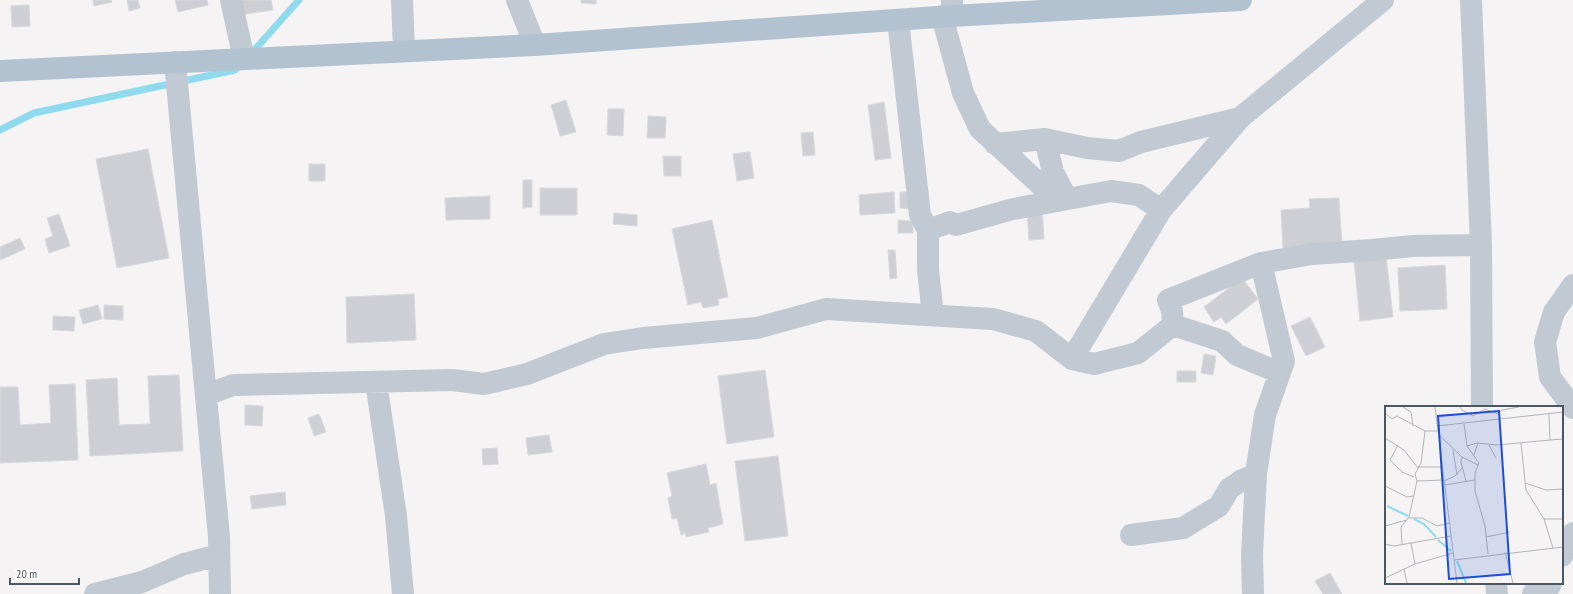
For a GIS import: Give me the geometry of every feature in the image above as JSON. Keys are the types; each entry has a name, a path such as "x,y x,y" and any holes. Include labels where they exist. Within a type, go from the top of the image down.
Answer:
{"main road":[{"path":"0,71 534,45 898,20 948,11 1078,4 1241,0"}],"street":[{"path":"231,0 244,59"},
{"path":"402,0 404,51"},
{"path":"517,0 534,45"},
{"path":"1072,359 1160,210 1240,118 1383,0"},
{"path":"1471,0 1481,245 1482,406"},
{"path":"948,11 962,93 980,129 995,144 1063,200"},
{"path":"898,20 920,215 928,230 928,270 933,315"},
{"path":"175,62 219,537 220,594"},
{"path":"995,144 1045,139 1086,148 1119,151 1141,142 1240,118"},
{"path":"1045,139 1053,172 1063,200"},
{"path":"928,230 950,222 956,225 1013,210 1111,191 1139,195 1160,210"},
{"path":"1173,325 1172,311 1168,300 1261,263 1312,254 1412,246 1481,245"},
{"path":"1253,594 1252,556 1256,474 1265,416 1284,361 1261,263"},
{"path":"1573,285 1554,312 1545,342 1550,377 1573,408"},
{"path":"206,395 233,385 452,380 484,384 527,374 604,344 643,338 757,328 826,309 993,319 1036,331 1072,359 1094,364 1138,353 1173,325"},
{"path":"1173,325 1222,342 1237,355 1280,373"},
{"path":"202,358 233,385"},
{"path":"376,382 396,516 403,594"},
{"path":"1131,535 1183,528 1219,506 1228,489 1242,480 1256,474"},
{"path":"1563,554 1573,533"},
{"path":"95,594 142,582 184,564 219,555"},
{"path":"1496,584 1497,594"}],"building":[{"path":"93,0 111,0 112,2 94,6"},
{"path":"127,0 138,0 140,8 129,11"},
{"path":"175,0 207,0 208,5 178,12"},
{"path":"236,0 271,0 273,10 238,15"},
{"path":"581,0 596,0 596,4 581,3"},
{"path":"29,5 30,26 12,27 11,6"},
{"path":"566,100 576,132 560,136 551,105"},
{"path":"884,102 891,158 875,160 868,105"},
{"path":"608,109 624,109 623,136 607,135"},
{"path":"648,116 666,117 665,138 647,138"},
{"path":"813,132 815,155 803,156 801,133"},
{"path":"148,149 169,258 117,268 96,159"},
{"path":"750,152 754,178 737,181 733,154"},
{"path":"663,156 681,156 681,176 664,176"},
{"path":"309,164 325,164 325,181 309,181"},
{"path":"523,180 532,180 532,207 523,208"},
{"path":"540,188 577,188 577,215 540,215"},
{"path":"894,192 895,213 860,215 859,195"},
{"path":"900,192 915,192 915,209 900,208"},
{"path":"490,196 490,219 446,220 445,198"},
{"path":"1339,198 1342,246 1283,249 1281,210 1310,208 1309,199"},
{"path":"1042,206 1044,239 1029,240 1027,207"},
{"path":"614,213 637,215 637,226 613,224"},
{"path":"59,214 70,246 49,253 45,239 53,236 47,218"},
{"path":"712,220 728,297 718,299 719,305 703,308 701,302 688,305 672,229"},
{"path":"898,220 913,221 913,233 898,233"},
{"path":"20,238 25,249 0,260 0,247"},
{"path":"888,250 895,250 897,278 890,279"},
{"path":"1386,256 1393,317 1360,321 1354,260"},
{"path":"1445,265 1447,309 1400,311 1398,268"},
{"path":"1242,278 1258,299 1226,324 1221,317 1214,322 1204,307"},
{"path":"414,294 416,340 347,343 346,297"},
{"path":"98,305 102,319 83,324 79,310"},
{"path":"104,305 123,306 123,320 104,319"},
{"path":"53,316 75,317 74,331 53,330"},
{"path":"1310,317 1325,347 1306,356 1291,326"},
{"path":"1204,354 1216,356 1213,375 1201,373"},
{"path":"765,370 774,437 727,444 718,376"},
{"path":"1177,371 1196,371 1196,382 1177,382"},
{"path":"179,375 183,451 90,456 86,380 117,378 119,425 150,424 148,376"},
{"path":"75,384 78,460 0,463 0,387 18,387 20,425 51,423 49,385"},
{"path":"245,405 263,406 262,426 245,425"},
{"path":"319,414 326,432 314,436 308,418"},
{"path":"549,435 552,452 528,455 526,438"},
{"path":"497,448 498,464 483,465 482,449"},
{"path":"778,456 788,536 745,541 735,461"},
{"path":"706,464 710,485 716,483 723,524 708,528 709,532 686,537 685,533 681,535 677,518 672,519 668,498 672,496 667,473"},
{"path":"285,492 286,505 252,509 250,496"},
{"path":"1330,573 1342,594 1323,594 1315,581"}],"waterway":[{"path":"250,55 299,0"},
{"path":"0,130 34,113 235,70 240,65"}]}
